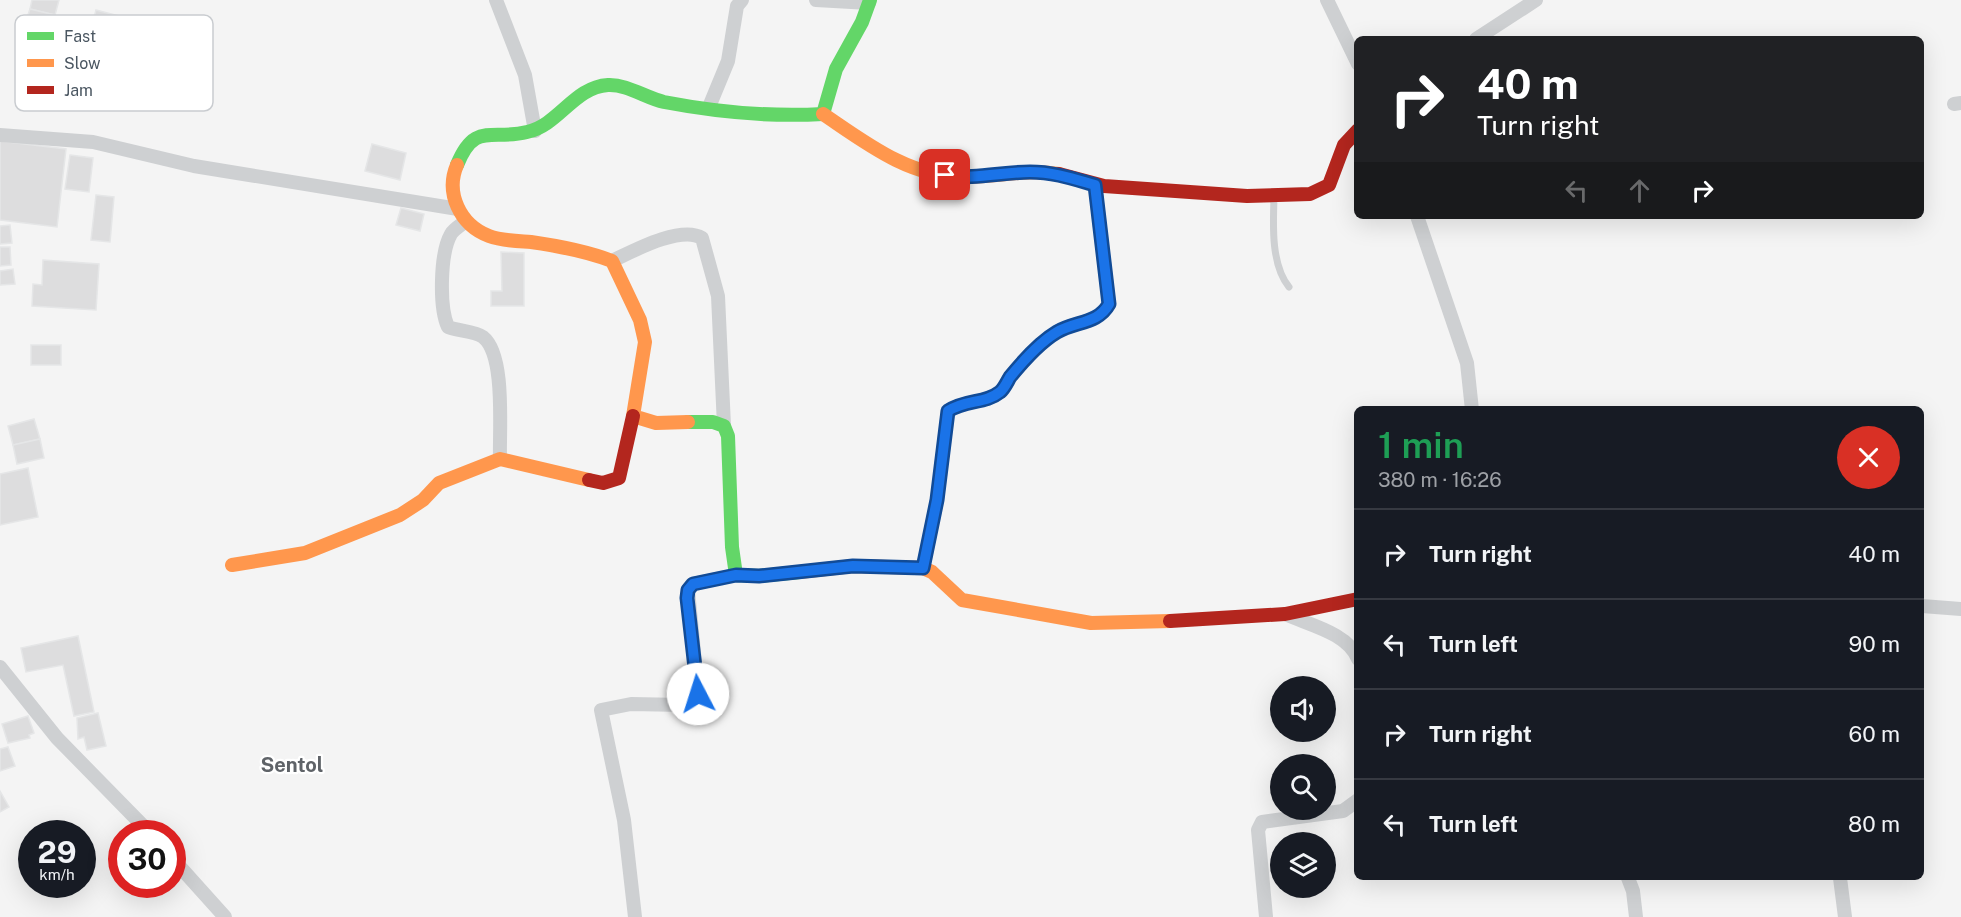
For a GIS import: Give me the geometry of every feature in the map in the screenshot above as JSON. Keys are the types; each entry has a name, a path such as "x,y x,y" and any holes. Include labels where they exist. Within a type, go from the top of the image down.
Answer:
{"street":[{"path":"496,0 525,75 535,131"},
{"path":"709,107 723,80 737,6 742,0"},
{"path":"816,0 870,2 864,22 833,77 823,114"},
{"path":"1327,0 1354,56"},
{"path":"1481,36 1536,0"},
{"path":"736,575 732,548 728,436 724,426 718,296 702,238 691,234 653,242 612,261 578,249 488,236 466,221 458,209 450,185 461,152 468,142 479,135 535,131 552,121 586,90 598,85 613,84 646,97 709,107 796,117 823,114 902,163 929,172 961,178 1028,172 1056,173 1095,185 1274,195 1324,190 1334,180 1342,144 1354,134"},
{"path":"0,135 93,142 194,166 458,209"},
{"path":"923,568 937,500 948,411 960,403 981,401 1000,392 1040,346 1058,332 1093,320 1104,313 1109,304 1095,185"},
{"path":"1418,219 1467,363 1472,406"},
{"path":"466,221 452,232 446,246 441,297 444,319 448,327 481,335 490,343 498,364 500,459"},
{"path":"232,565 305,554 400,515 423,500 439,483 462,472 500,459 603,483 613,482 619,478 633,416 645,342 640,320 612,261"},
{"path":"633,416 657,423 713,422 724,426"},
{"path":"635,917 624,820 601,710 631,704 682,705 693,702 698,694 688,590 693,584 736,575 759,576 853,566 923,568 932,572 962,600 1091,623 1234,619 1285,614 1354,600"},
{"path":"1924,606 1961,609"},
{"path":"1285,614 1346,641 1354,653"},
{"path":"0,667 57,738 137,820"},
{"path":"1266,917 1258,830 1262,822 1343,811 1354,803"},
{"path":"186,874 225,917"},
{"path":"1628,880 1636,917"},
{"path":"1840,880 1845,917"}],"lane":[{"path":"1274,195 1273,220 1278,261 1282,279 1289,287"}],"building":[{"path":"32,0 59,0 55,15 30,9"},
{"path":"30,9 55,15 28,15"},
{"path":"96,10 115,15 95,15"},
{"path":"0,141 66,149 57,227 0,220"},
{"path":"372,144 406,153 400,180 365,171"},
{"path":"70,155 93,158 89,192 65,189"},
{"path":"96,195 114,197 110,242 91,240"},
{"path":"401,208 424,214 420,231 396,225"},
{"path":"10,225 12,243 0,244 0,226"},
{"path":"0,247 10,247 11,265 0,266"},
{"path":"501,252 524,253 524,306 491,306 491,291 502,291"},
{"path":"43,260 99,264 96,310 32,306 33,284 42,285"},
{"path":"13,269 15,284 0,285 0,271"},
{"path":"31,345 61,345 61,365 31,365"},
{"path":"34,419 40,439 13,445 8,426"},
{"path":"40,439 44,458 17,464 13,445"},
{"path":"28,468 38,517 0,525 0,474"},
{"path":"78,636 94,712 74,716 63,665 26,672 21,648"},
{"path":"98,713 106,746 87,750 84,737 78,739 77,718"},
{"path":"28,716 34,733 29,735 30,738 8,743 2,724"},
{"path":"8,747 15,766 0,771 0,749"},
{"path":"0,791 9,807 0,812"}],"traffic: fast":[{"path":"457,165 470,143 478,138 485,135 527,132 538,128 586,92 608,85 629,89 664,102 703,109 763,114 823,114 836,69 862,22 870,0"},
{"path":"688,422 713,422 724,426 728,436 732,547 736,575 759,576 800,572"}],"traffic: slow":[{"path":"823,114 872,147 906,165 924,171 963,177 1035,172 1059,174"},
{"path":"457,165 453,186 454,197 463,216 479,231 499,239 562,247 612,261 640,320 645,342 633,416 656,423 688,422"},
{"path":"232,565 305,553 400,515 423,500 439,483 500,459 589,480"},
{"path":"800,572 853,566 923,568 932,572 962,600 1091,623 1170,621"}],"traffic: jam":[{"path":"1059,174 1104,186 1247,196 1310,194 1329,185 1344,145 1354,134"},
{"path":"589,480 603,483 619,478 633,416"},
{"path":"1170,621 1285,614 1354,600"}],"district":[{"name":"Sentol","path":"292,765"}],"route":[{"path":"698,694 687,598 688,590 693,584 736,575 759,576 853,566 923,568 937,500 948,411 960,403 981,401 1000,392 1022,363 1040,346 1058,332 1093,320 1104,313 1109,304 1095,185 1056,173 1028,172 961,178 945,175"}]}
